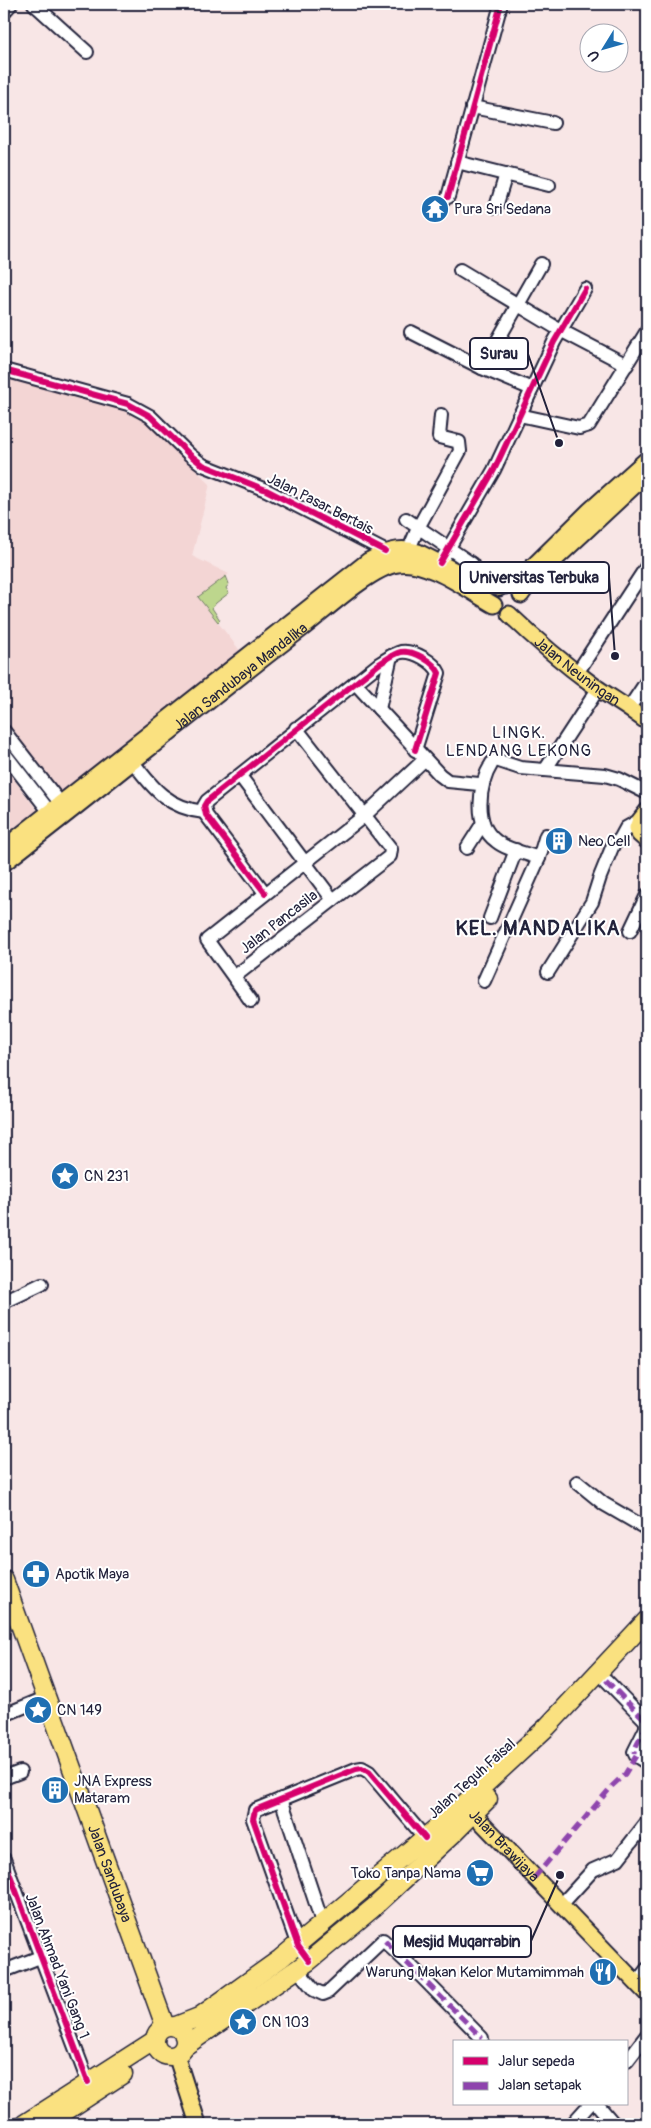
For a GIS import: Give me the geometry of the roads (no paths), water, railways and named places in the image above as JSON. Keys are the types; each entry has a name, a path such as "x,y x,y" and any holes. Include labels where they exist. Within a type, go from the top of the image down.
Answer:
{"highway":[{"name":"Jalan Sandubaya","path":"4,1580 164,2036 184,2033 180,2050"},
{"name":"Jalan Teguh Faisal","path":"180,2050 303,1965 373,1908 455,1832 469,1809 647,1620"},
{"name":"Jalan Teguh Faisal","path":"164,2036 199,2017 298,1946 425,1838 469,1809 513,1776 647,1637"},
{"path":"362,1892 373,1908"},
{"path":"164,2036 166,2055 180,2050"},
{"path":"24,2124 164,2036"},
{"path":"46,2124 164,2036"}],"main road":[{"path":"330,599 368,561 385,551 410,550 477,582 502,587 512,586 521,595 522,601 520,608 510,614 497,611 494,605 493,599 502,587 525,574 590,510 647,459"},
{"path":"521,595 529,584 647,474"},
{"name":"Jalan Sandubaya Mandalika","path":"4,864 59,812 133,762 241,668 330,599 390,565 404,563 428,568 494,605"},
{"name":"Jalan Neuningan","path":"510,614 541,644 577,673 647,722"},
{"path":"4,848 59,812 241,668"},
{"path":"644,815 637,826 638,831 647,841"},
{"name":"Jalan Brawijaya","path":"469,1809 647,1994"},
{"path":"180,2050 198,2124"}],"street":[{"path":"4,12 11,4"},
{"path":"34,4 87,52"},
{"path":"448,197 501,4"},
{"path":"472,107 554,123"},
{"path":"457,162 549,185"},
{"path":"496,207 506,174"},
{"path":"482,368 541,264"},
{"path":"460,270 560,330 627,365"},
{"path":"440,563 494,470 560,330 585,289"},
{"path":"411,332 482,368 532,389"},
{"path":"519,416 577,427 587,426 593,421 647,332"},
{"name":"Jalan Pasar Bertais","path":"4,370 128,404 150,416 190,456 203,465 266,490 385,551"},
{"path":"410,550 421,523 460,451 461,446 459,442 439,437 441,414"},
{"path":"406,518 421,523 472,564"},
{"path":"577,673 647,566"},
{"path":"204,812 207,801 240,776 296,728 391,656 402,652 412,654 431,663 438,673 420,755 364,816 207,940 251,1001"},
{"path":"379,709 391,656"},
{"path":"629,708 647,681"},
{"path":"355,683 420,755 448,781 479,784"},
{"path":"545,770 598,688"},
{"path":"296,728 389,846 391,854 333,900"},
{"path":"4,730 59,812"},
{"path":"4,753 59,812"},
{"path":"539,858 496,842 488,834 481,810 482,795 488,772 494,761 500,761 515,767 605,775 619,779 647,793"},
{"path":"133,762 161,795 175,804 204,812 265,894"},
{"name":"Jalan Pancasila","path":"234,977 333,900 240,776"},
{"path":"548,972 592,902 614,844 620,839 626,828 644,815"},
{"path":"467,848 483,822"},
{"path":"484,981 539,858 546,835"},
{"path":"490,918 516,850"},
{"path":"630,931 647,895"},
{"path":"4,1302 42,1284"},
{"path":"577,1482 604,1504 647,1529"},
{"path":"606,1680 646,1721 646,1728 634,1752 636,1756 647,1764"},
{"path":"4,1715 45,1698"},
{"path":"425,1838 369,1772 364,1769 356,1769 257,1808 253,1818 303,1965 314,1990 323,1994 328,1992 380,1942 385,1940 482,2038"},
{"path":"4,1778 20,1772"},
{"path":"281,1799 323,1924"},
{"path":"561,1905 593,1870 618,1859 647,1822"},
{"name":"Jalan Ahmad Yani Gang 1","path":"4,1859 88,2082"},
{"path":"4,1971 40,1956"},
{"path":"636,1983 647,1969"},
{"path":"628,2060 647,2035"},
{"path":"572,2124 588,2106"},
{"path":"599,2106 614,2124"}],"place":[{"name":"Pura Sri Sedana","path":"435,209"},
{"name":"Surau","path":"559,443"},
{"name":"Universitas Terbuka","path":"615,656"},
{"name":"Neo Cell","path":"559,841"},
{"name":"CN 231","path":"65,1176"},
{"name":"Apotik Maya","path":"36,1574"},
{"name":"CN 149","path":"38,1710"},
{"name":"JNA Express Mataram","path":"55,1790"},
{"name":"Toko Tanpa Nama","path":"480,1873"},
{"name":"Mesjid Muqarrabin","path":"560,1875"},
{"name":"Warung Makan Kelor Mutamimmah","path":"603,1972"},
{"name":"CN 103","path":"243,2022"}],"district":[{"name":"LINGK. LENDANG LEKONG","path":"519,742"},
{"name":"KEL. MANDALIKA","path":"538,928"}]}
